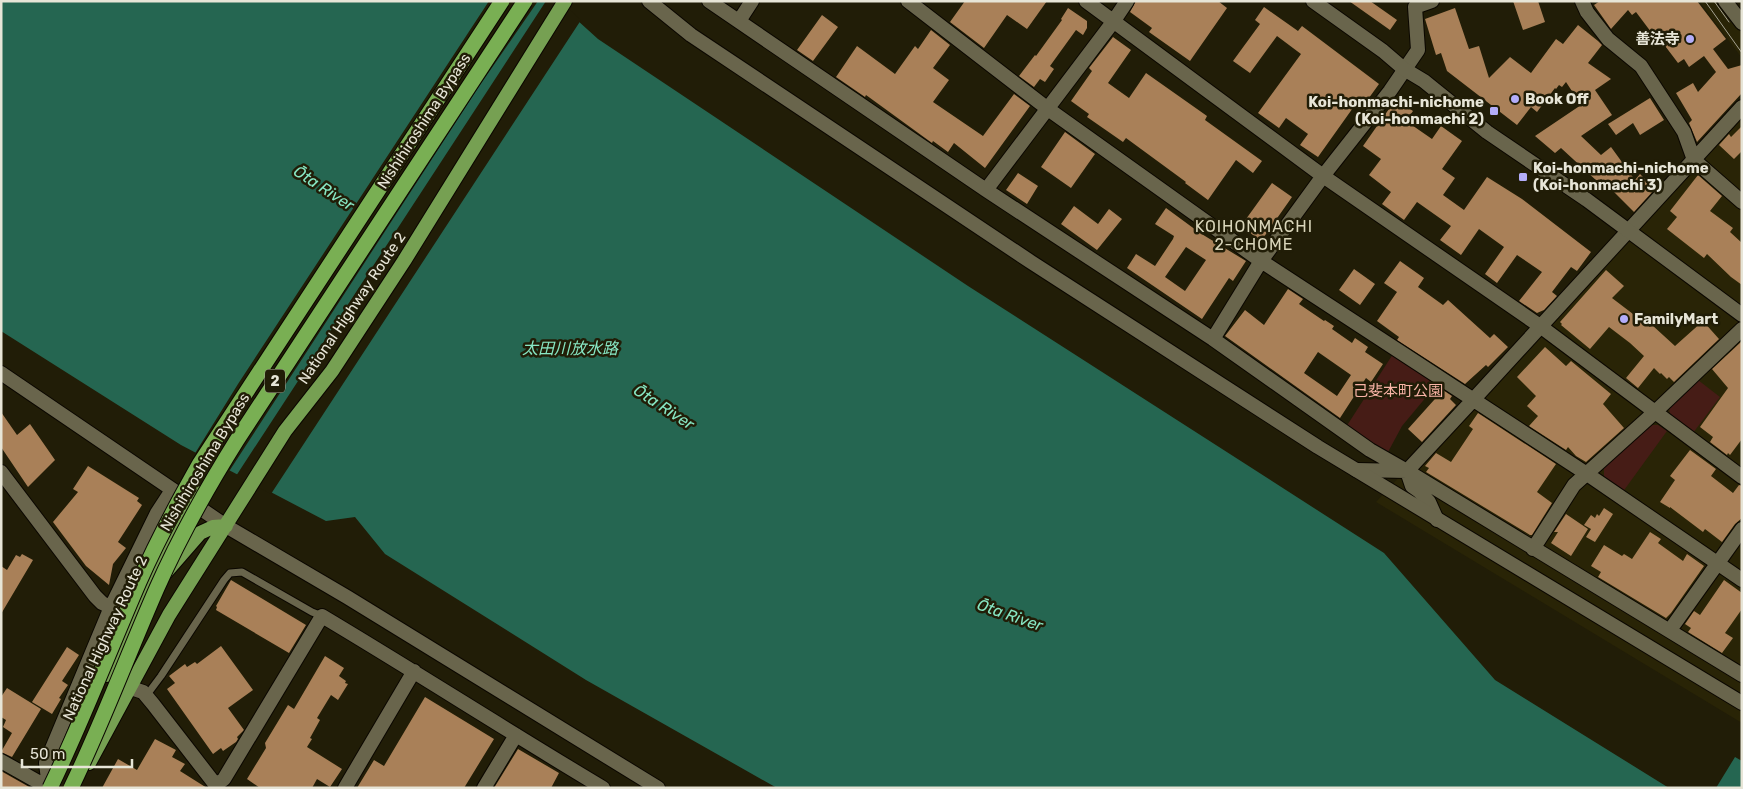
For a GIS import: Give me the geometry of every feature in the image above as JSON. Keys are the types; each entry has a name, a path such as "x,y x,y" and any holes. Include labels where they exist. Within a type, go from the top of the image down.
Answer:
{"highway":[{"name":"Nishihiroshima Bypass","path":"49,788 81,722 140,581 191,479 219,433 502,1"},
{"name":"National Highway Route 2","path":"49,788 72,748 176,525 207,481 520,1"},
{"name":"Nishihiroshima Bypass","path":"71,788 101,725 157,588 201,499 236,440 525,1"},
{"name":"National Highway Route 2","path":"76,788 169,615 238,504 286,431 332,371 404,261 566,1"},
{"path":"141,601 200,533 213,527 226,526"}],"street":[{"path":"650,1 691,35 1023,257 1356,470 1742,703"},
{"path":"709,1 986,190 1212,339 1370,450 1407,470 1533,549 1742,675"},
{"path":"739,21 752,1"},
{"path":"908,1 1048,108 1261,261 1587,474 1742,580"},
{"path":"1086,1 1324,176 1540,326 1742,477"},
{"path":"986,190 1127,1"},
{"path":"1313,1 1383,51 1404,69 1424,80 1487,132 1587,200 1742,314"},
{"path":"1212,339 1261,261 1390,91 1418,50 1415,7 1432,1"},
{"path":"1582,1 1587,12 1608,39 1641,66 1684,132 1694,160 1742,202"},
{"path":"1725,1 1742,23"},
{"path":"1356,470 1407,470 1742,107"},
{"path":"1533,549 1574,485 1655,412 1742,329"},
{"path":"1,373 226,526 347,597 658,788"},
{"path":"1407,470 1412,486 1428,502 1437,520"},
{"path":"3,478 95,596 111,608 134,618"},
{"path":"49,788 46,763 111,608 157,513 172,490"},
{"path":"1670,630 1742,529"},
{"path":"131,688 143,692 217,787 224,780 322,616 603,788"},
{"path":"344,788 414,671"},
{"path":"484,788 516,736"},
{"path":"1,761 49,788"}],"lane":[{"path":"146,696 230,573 242,572 322,616"}],"shaded area":[{"path":"1699,1 1721,1 1742,29 1742,58"},
{"path":"1742,108 1742,723 1376,502"}],"green space":[{"name":"己斐本町公園","path":"1393,354 1437,384 1402,426 1388,452 1346,427"},
{"path":"1698,380 1720,397 1693,433 1670,416 1669,406"},
{"path":"1649,425 1658,425 1667,431 1622,493 1604,479 1604,467"}],"water":[{"name":"太田川放水路","path":"1,1 556,1 598,39 968,286 1384,553 1495,680 1669,788 777,788 586,680 385,554 355,517 326,521 181,445 1,331"},
{"path":"1735,757 1742,761 1742,788 1716,788"}],"pier":[{"path":"489,1 538,1 480,85 228,473 194,455 238,384"},
{"path":"546,1 560,1 581,20 271,494 236,476"}],"building":[{"path":"965,1 1047,1 1027,29 1007,15 984,48 950,22"},
{"path":"1136,1 1218,1 1227,8 1190,61 1149,32 1152,28 1130,12"},
{"path":"1349,1 1370,1 1397,20 1390,30"},
{"path":"1513,1 1538,1 1545,22 1523,30"},
{"path":"1600,1 1697,1 1726,39 1713,49 1728,69 1742,65 1742,93 1697,142 1689,123 1692,120 1676,93 1693,83 1698,92 1716,72 1704,56 1689,67 1684,59 1678,63 1636,12 1632,15 1628,10 1611,29 1594,5"},
{"path":"1264,7 1298,31 1302,26 1379,84 1366,102 1360,98 1318,157 1300,145 1308,134 1286,118 1279,128 1258,113 1301,54 1277,36 1250,73 1233,61 1260,24 1255,20"},
{"path":"1068,8 1087,21 1087,28 1083,35 1076,30 1050,66 1054,69 1045,82 1040,79 1034,87 1019,76 1062,20"},
{"path":"1455,8 1469,49 1479,46 1489,78 1510,57 1531,73 1556,39 1563,44 1578,25 1602,45 1588,63 1611,79 1595,90 1612,115 1581,136 1601,155 1611,147 1635,180 1640,174 1655,189 1634,212 1601,179 1598,182 1561,148 1555,153 1535,136 1581,105 1566,82 1562,87 1559,85 1555,88 1537,112 1531,107 1517,125 1447,71 1441,53 1436,55 1425,19"},
{"path":"822,15 838,27 813,61 797,50"},
{"path":"931,30 950,45 933,68 949,80 933,102 983,136 1014,94 1030,106 985,168 954,143 948,152 933,141 932,143 866,95 865,97 836,77 857,46 895,74 915,46 918,49"},
{"path":"1113,37 1131,50 1108,83 1129,98 1146,73 1207,116 1205,120 1262,161 1253,173 1236,160 1208,200 1126,138 1123,142 1087,117 1089,114 1071,101 1092,71 1089,68"},
{"path":"1650,98 1664,120 1640,135 1633,123 1616,135 1608,124"},
{"path":"1396,99 1413,111 1406,121 1432,139 1441,126 1462,141 1442,169 1455,178 1443,195 1464,210 1487,177 1522,199 1591,252 1577,271 1571,267 1552,292 1557,296 1544,310 1537,313 1519,301 1542,272 1517,255 1497,283 1485,274 1504,247 1479,229 1461,255 1440,240 1451,226 1417,202 1404,220 1382,204 1391,192 1369,175 1381,159 1363,146"},
{"path":"1742,126 1742,151 1734,159 1719,145 1729,134 1731,137"},
{"path":"1065,132 1095,154 1071,188 1041,167"},
{"path":"1018,173 1038,186 1027,204 1006,190"},
{"path":"1698,175 1722,196 1710,211 1733,228 1730,232 1742,243 1742,285 1707,254 1704,258 1667,229 1677,217 1670,211"},
{"path":"1272,183 1292,197 1261,241 1241,226"},
{"path":"1074,206 1098,224 1109,209 1122,219 1097,250 1061,224"},
{"path":"1166,208 1200,233 1246,261 1233,281 1229,278 1202,319 1127,268 1136,254 1155,266 1173,239 1174,236 1155,224","holes":["1186,247 1206,260 1185,291 1165,277"]},
{"path":"1400,261 1424,278 1418,287 1443,305 1448,300 1490,338 1494,334 1508,347 1488,367 1486,365 1465,384 1397,340 1399,337 1377,321 1397,292 1384,283"},
{"path":"1354,269 1375,284 1360,305 1339,290"},
{"path":"1606,270 1624,286 1612,298 1650,327 1652,325 1675,346 1703,321 1719,339 1674,382 1669,377 1667,379 1654,368 1638,388 1626,378 1644,356 1630,343 1609,327 1590,349 1561,325 1560,322"},
{"path":"1288,289 1303,299 1299,304 1334,326 1332,329 1352,343 1355,338 1368,347 1365,352 1383,364 1371,382 1366,378 1340,418 1225,336 1245,310 1264,325","holes":["1318,352 1351,375 1337,396 1304,373"]},
{"path":"1742,341 1742,439 1730,455 1728,453 1727,455 1710,442 1713,437 1700,427 1728,388 1712,369"},
{"path":"1545,347 1566,366 1571,361 1611,394 1603,404 1624,428 1586,462 1576,456 1568,447 1566,450 1529,426 1538,416 1527,406 1536,396 1517,377"},
{"path":"1443,390 1452,396 1450,399 1456,405 1422,442 1408,429"},
{"path":"1,412 17,435 30,424 55,460 28,487 1,447"},
{"path":"1478,413 1556,464 1537,492 1552,503 1532,535 1426,472 1429,468 1425,466 1436,453 1451,462 1473,429 1469,426"},
{"path":"1690,450 1716,469 1711,476 1733,493 1739,485 1742,486 1742,518 1735,524 1722,542 1705,529 1703,532 1670,507 1660,502 1675,480 1670,476"},
{"path":"88,466 139,498 137,501 142,505 118,542 126,548 113,564 109,585 86,566 53,522 78,492 73,489"},
{"path":"1604,508 1613,514 1595,542 1586,537 1591,529 1584,525 1591,515 1595,518 1597,514 1599,516"},
{"path":"1566,514 1588,529 1571,556 1551,543 1558,532 1554,532"},
{"path":"1650,532 1661,539 1658,543 1683,561 1687,554 1704,566 1666,618 1598,577 1601,572 1591,566 1604,545 1622,556 1624,554 1632,559"},
{"path":"22,554 33,560 1,614 1,566 7,570 16,555 20,557"},
{"path":"231,580 306,625 289,653 216,610 216,606"},
{"path":"1724,580 1742,593 1742,609 1725,633 1733,638 1722,653 1688,632 1691,628 1685,624 1694,611 1700,615"},
{"path":"221,646 253,690 228,708 244,730 237,737 236,742 223,751 221,748 213,754 167,689 175,683 169,676 185,664 187,667 195,662 197,664"},
{"path":"67,647 79,655 62,681 68,685 59,698 61,699 52,714 32,702"},
{"path":"325,656 344,668 339,676 348,684 338,700 331,695 317,718 320,720 307,747 342,769 330,787 317,779 312,788 260,788 247,779 266,748 265,743 288,705 294,709"},
{"path":"7,688 41,709 12,757 1,752 12,733 3,727 6,720 1,717 1,697"},
{"path":"425,697 494,739 464,788 357,788 374,760 384,766"},
{"path":"155,739 176,750 172,757 185,764 180,771 207,788 102,788 118,759 137,770"},
{"path":"518,749 559,773 551,788 494,788"},
{"path":"1,771 31,788 1,788"}],"tram line":[{"path":"1705,1 1742,53"},
{"path":"1714,1 1729,22"}],"place":[{"name":"善法寺","path":"1690,39"},
{"name":"Book Off","path":"1515,99"},
{"name":"Koi-honmachi-nichome (Koi-honmachi 2)","path":"1494,111"},
{"name":"Koi-honmachi-nichome (Koi-honmachi 3)","path":"1523,177"},
{"name":"FamilyMart","path":"1624,319"}],"district":[{"name":"KOIHONMACHI 2-CHOME","path":"1254,235"}],"water label":[{"name":"Ōta River","path":"324,188"},
{"name":"Ōta River","path":"664,407"},
{"name":"Ōta River","path":"1010,615"}]}
